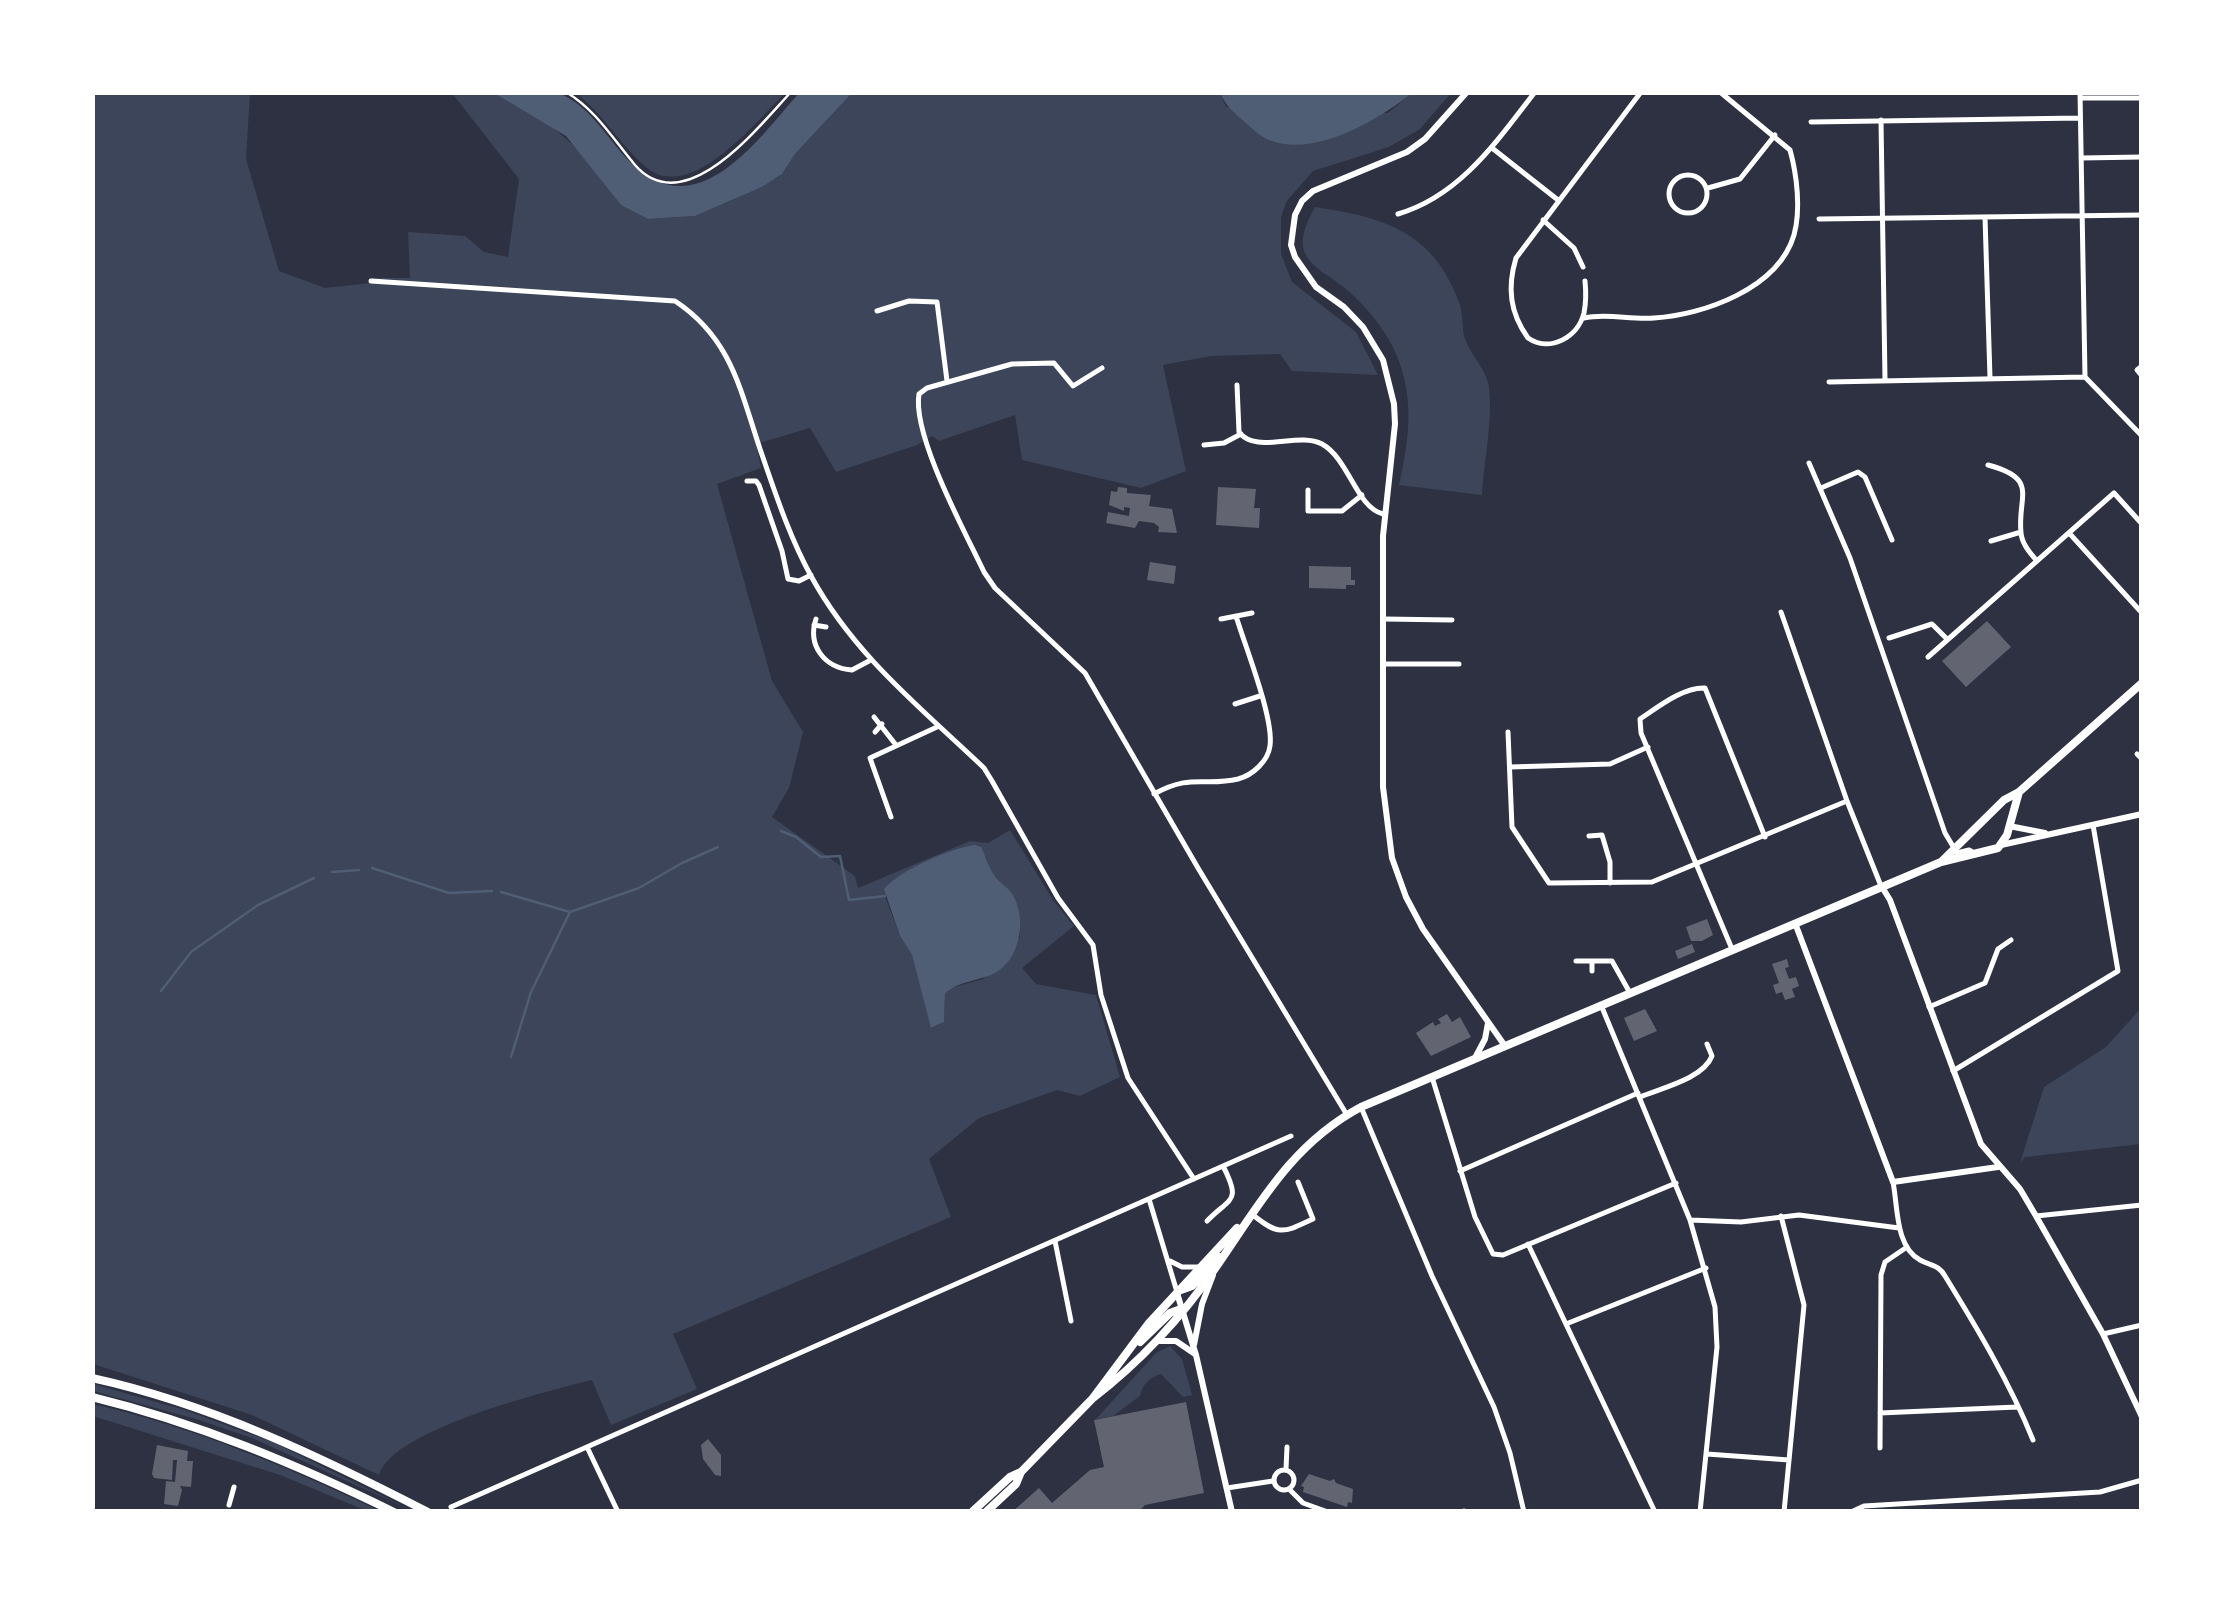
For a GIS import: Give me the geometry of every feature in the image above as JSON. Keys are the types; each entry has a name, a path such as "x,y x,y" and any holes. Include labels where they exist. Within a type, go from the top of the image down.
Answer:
{"main road":[{"path":"972,1512 1010,1477 1021,1472 1093,1398 1198,1267 1248,1216 1315,1136 1361,1107 1941,862 2004,800 2019,792 2142,683"},
{"path":"1941,862 1984,849 1995,850 2001,845 2019,792"},
{"path":"1987,817 2008,826"},
{"path":"1974,831 1984,849"},
{"path":"1093,1398 1114,1382 1183,1309 1215,1269 1248,1216"},
{"path":"1177,1292 1192,1286 1230,1246"},
{"path":"1124,1356 1170,1313 1183,1309"},
{"path":"92,1378 244,1425 326,1460 428,1512"},
{"path":"92,1397 239,1442 394,1512"},
{"path":"986,1512 1016,1484 1021,1472"}],"street":[{"path":"1468,92 1407,152 1313,191 1301,204 1292,228 1291,245 1303,273 1362,327 1383,360 1392,394 1395,424 1383,514 1383,787 1392,858 1423,928 1504,1046"},
{"path":"1398,214 1421,206 1450,187 1492,148 1535,92"},
{"path":"1585,281 1584,318 1564,340 1547,346 1528,338 1516,318 1510,293 1519,252 1641,92"},
{"path":"1584,318 1654,318 1726,302 1767,273 1785,252 1796,228 1790,150 1720,92"},
{"path":"2142,98 2080,95 2085,378 2142,436"},
{"path":"1811,122 2080,118"},
{"path":"1881,120 1886,380"},
{"path":"1708,188 1740,179 1775,135"},
{"path":"1492,148 1558,200"},
{"path":"2081,158 2142,157"},
{"path":"1684,174 1694,174 1708,188 1692,214 1682,213 1667,198 1684,174"},
{"path":"1819,219 2142,215"},
{"path":"1985,217 1990,378"},
{"path":"1544,220 1574,248 1582,267"},
{"path":"371,280 676,300 712,333 734,367 779,504 811,576 870,660 984,768 1058,898 1089,936 1126,1074 1194,1179"},
{"path":"877,311 909,302 938,302 948,381"},
{"path":"1102,368 1073,386 1060,367 1046,362 1012,364 948,381 919,394 917,407 924,439 984,572 995,588 1066,650 1086,673 1154,794 1347,1114"},
{"path":"2142,366 2137,370 2142,376"},
{"path":"1829,382 2085,378"},
{"path":"1237,385 1241,434"},
{"path":"1241,434 1254,442 1318,442 1340,460 1371,508 1383,514"},
{"path":"1204,445 1241,434"},
{"path":"1809,463 1850,558 1932,802 1958,853 1974,853"},
{"path":"1988,465 2009,472 2020,483 2025,498 2021,532 2037,561"},
{"path":"1821,488 1858,472 1865,478 1892,540"},
{"path":"746,482 752,480 759,485 788,579 795,582 811,576"},
{"path":"1308,490 1308,511 1342,511 1362,495"},
{"path":"1928,657 2114,493 2142,524"},
{"path":"1992,541 2021,532"},
{"path":"2069,533 2142,613"},
{"path":"1781,612 1847,801 1890,900 1982,1144 2020,1189 2036,1216 2104,1334 2142,1417"},
{"path":"1221,619 1252,613"},
{"path":"1154,794 1189,780 1237,779 1259,766 1269,752 1260,696 1236,616"},
{"path":"1384,619 1452,620"},
{"path":"826,627 815,622 816,646 828,662 852,670 870,660"},
{"path":"1890,638 1932,624 1947,639"},
{"path":"1384,664 1459,664"},
{"path":"1732,949 1639,725 1640,719 1678,696 1704,688 1765,838"},
{"path":"1235,704 1260,696"},
{"path":"874,716 896,745"},
{"path":"875,732 882,724"},
{"path":"891,817 870,761 873,755 937,727"},
{"path":"1508,732 1512,827 1547,881 1553,884 1652,882 1847,801"},
{"path":"1509,767 1610,764 1648,747"},
{"path":"2001,845 2142,814"},
{"path":"1953,1071 2118,971 2093,824"},
{"path":"2008,826 2047,834"},
{"path":"1589,836 1602,836 1610,862 1610,883"},
{"path":"1795,923 1894,1182 1899,1228 1907,1246 1919,1260 1942,1271 2019,1407 2033,1440"},
{"path":"1929,1007 1985,982 1998,949 2011,940"},
{"path":"1592,961 1592,971"},
{"path":"1576,962 1612,961 1630,993"},
{"path":"1601,1005 1690,1220 1715,1307 1717,1347 1700,1512"},
{"path":"1475,1059 1486,1039 1488,1022"},
{"path":"1460,1171 1687,1077 1709,1063 1712,1056 1707,1044"},
{"path":"1432,1077 1475,1217 1494,1254 1502,1255 1676,1183"},
{"path":"1361,1107 1432,1276 1494,1406 1524,1512"},
{"path":"450,1507 1291,1136"},
{"path":"1206,1221 1233,1198 1233,1186 1224,1166"},
{"path":"1894,1182 2000,1167"},
{"path":"1248,1216 1280,1232 1313,1219 1298,1182"},
{"path":"1149,1199 1195,1351 1232,1512"},
{"path":"2036,1216 2142,1205"},
{"path":"1690,1220 1741,1222 1799,1215 1899,1228"},
{"path":"1781,1216 1804,1305 1784,1508"},
{"path":"1055,1241 1070,1321"},
{"path":"1528,1244 1655,1512"},
{"path":"1880,1448 1881,1275 1886,1262 1907,1246"},
{"path":"1167,1260 1182,1267 1198,1267"},
{"path":"1566,1324 1706,1268"},
{"path":"1195,1351 1202,1304 1215,1269"},
{"path":"2104,1334 2142,1325"},
{"path":"1152,1343 1176,1341 1195,1351"},
{"path":"1880,1412 2019,1407"},
{"path":"587,1446 618,1512"},
{"path":"1287,1447 1286,1470 1293,1479 1289,1489"},
{"path":"1707,1454 1790,1460"},
{"path":"1274,1480 1286,1470"},
{"path":"1226,1488 1274,1480"},
{"path":"1274,1480 1279,1489 1289,1489 1303,1503 1328,1512"},
{"path":"1851,1512 1864,1506 2100,1492 2142,1480"},
{"path":"228,1505 234,1487"}],"path":[{"path":"566,92 591,111 645,175 670,182 695,177 726,158 791,92"}],"shaded area":[{"path":"539,91 563,95 591,116 628,160 653,179 677,186 700,182 722,171 764,134 799,93 852,93 795,154 782,174 762,187 695,216 648,219 621,205 566,136 494,93"},
{"path":"93,93 250,93 246,159 279,271 325,288 370,283 371,278 410,278 408,232 465,236 484,252 508,257 519,179 452,93 494,93 550,125 580,151 621,205 649,219 695,216 762,187 782,174 795,154 852,93 1220,93 1226,107 1388,113 1412,93 1451,93 1420,129 1389,147 1313,171 1286,202 1281,218 1281,254 1292,282 1356,332 1378,375 1292,371 1280,354 1211,356 1163,365 1186,471 1141,488 1022,460 1015,415 939,441 932,436 917,445 836,472 810,428 756,444 761,468 717,484 772,681 803,732 789,788 772,817 855,876 858,888 970,841 988,843 1010,830 1053,900 1074,926 1022,968 1036,984 1096,995 1120,1077 1080,1096 1057,1090 979,1118 929,1159 951,1217 673,1334 697,1389 611,1425 592,1380 474,1414 441,1428 390,1458 379,1475 252,1415 93,1364","holes":["985,855 992,873 1015,898 1020,937 983,979 951,988 945,994 944,1022 932,1028 912,955 900,936 885,896"]},
{"path":"576,93 785,93 722,155 702,168 663,176 646,167"},
{"path":"1220,93 1412,93 1361,126 1300,145 1260,135 1230,109"},
{"path":"1315,207 1363,216 1403,232 1420,243 1448,278 1461,307 1465,339 1489,387 1482,495 1399,485 1408,419 1402,370 1393,346 1373,317 1305,253 1306,226"},
{"path":"975,845 981,847 994,875 1014,897 1020,918 1018,939 1003,967 945,994 944,1022 931,1028 912,955 900,936 884,889 926,861"},
{"path":"2141,1008 2141,1144 2025,1157 2020,1163 2044,1087 2106,1047"},
{"path":"1170,1346 1182,1359 1192,1395 1183,1397 1161,1374 1113,1416 1096,1419 1156,1353"},
{"path":"93,1384 185,1410 275,1443 413,1511 252,1438 93,1391"},
{"path":"93,1404 167,1424 239,1450 380,1511 367,1511 280,1475 93,1416"}],"building":[{"path":"1118,487 1127,488 1127,493 1151,495 1149,506 1172,509 1177,533 1158,532 1154,523 1139,521 1135,528 1106,523 1108,512 1129,516 1130,508 1124,507 1124,511 1109,505 1111,491 1117,492"},
{"path":"1218,487 1256,489 1254,508 1260,508 1259,528 1216,525"},
{"path":"1150,562 1176,566 1174,584 1147,580"},
{"path":"1309,566 1351,567 1355,585 1346,585 1346,589 1309,588"},
{"path":"1987,621 2011,647 1966,687 1942,661"},
{"path":"1707,919 1713,935 1691,941 1686,927"},
{"path":"1692,944 1695,952 1678,959 1675,951"},
{"path":"1787,959 1789,979 1796,977 1799,986 1792,989 1795,997 1785,1000 1782,992 1776,994 1773,985 1779,983 1772,964"},
{"path":"1645,1009 1657,1031 1634,1041 1624,1018"},
{"path":"1447,1014 1452,1022 1460,1017 1471,1037 1431,1056 1416,1033 1433,1022 1435,1026 1441,1023 1438,1019"},
{"path":"1186,1402 1204,1493 1145,1505 1138,1512 1012,1512 1039,1488 1052,1503 1090,1470 1104,1467 1094,1420"},
{"path":"708,1439 721,1455 721,1476 715,1475 703,1459 701,1445"},
{"path":"157,1445 188,1451 187,1461 193,1461 191,1487 180,1486 178,1506 164,1504 166,1481 175,1482 177,1460 173,1460 172,1480 154,1478 152,1474"},
{"path":"1309,1474 1334,1479 1353,1489 1352,1503 1348,1502 1347,1507 1303,1492 1301,1486"}],"waterway":[{"path":"781,831 796,837 821,857 840,856 849,900 885,896"},
{"path":"501,892 570,912 639,888 718,847"},
{"path":"372,868 449,893 492,891"},
{"path":"332,872 359,870"},
{"path":"161,991 191,952 258,905 314,878"},
{"path":"511,1057 531,992 570,912"}]}
